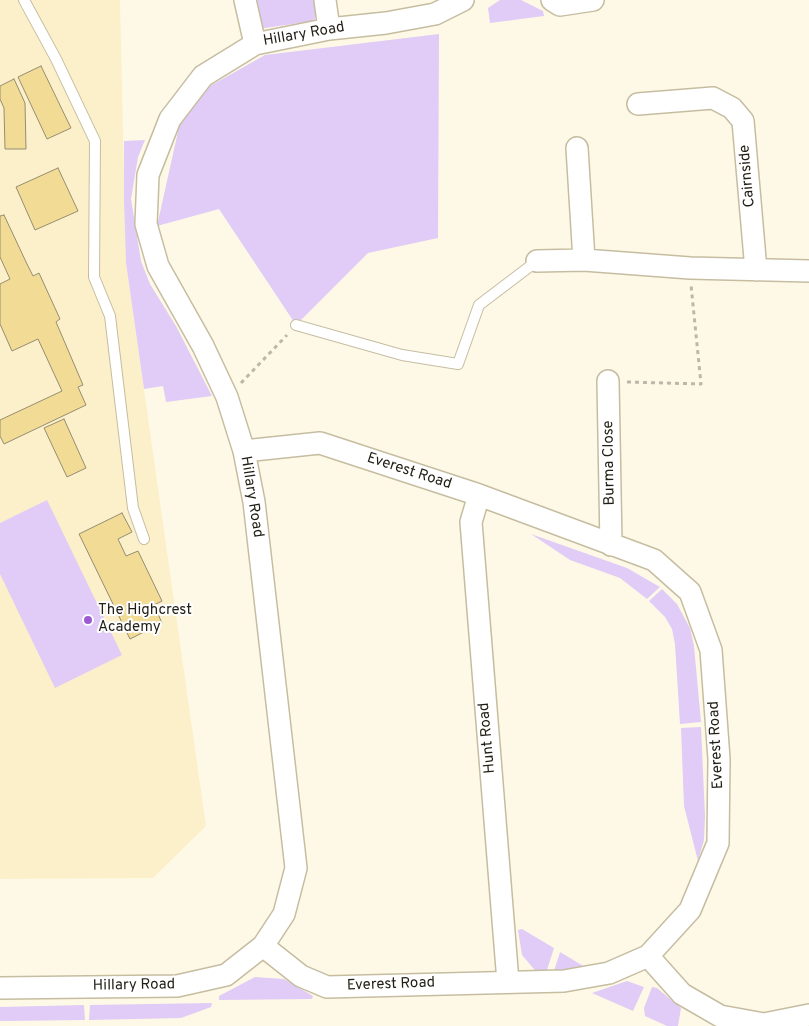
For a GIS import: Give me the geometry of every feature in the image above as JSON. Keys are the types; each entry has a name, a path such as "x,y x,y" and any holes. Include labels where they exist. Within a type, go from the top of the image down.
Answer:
{"street":[{"path":"245,0 255,44"},
{"path":"325,0 329,29"},
{"name":"Hillary Road","path":"0,988 177,986 226,975 263,946 284,914 296,868 254,502 244,451 227,397 203,346 158,266 146,224 148,174 170,120 203,76 255,44 329,29 386,24 436,14 463,0"},
{"path":"552,0 560,5 593,0"},
{"name":"Cairnside","path":"638,104 713,98 732,108 743,121 756,270"},
{"path":"577,148 584,260"},
{"path":"537,260 584,260 690,268 809,271"},
{"name":"Burma Close","path":"608,381 611,545"},
{"name":"Everest Road","path":"244,451 320,443 479,495 654,560 690,592 711,650 719,759 718,842 690,910 648,956 609,973 564,981 327,987 301,976 263,946"},
{"name":"Hunt Road","path":"479,495 471,522 508,982"},
{"path":"648,956 682,994 718,1021 764,1024 809,1015"}],"lane":[{"path":"24,0 56,59 95,142 94,277 110,316 133,508 144,539"},
{"path":"296,325 402,355 458,364 479,305 537,260"}],"path":[{"path":"608,381 701,384 690,268"},
{"path":"227,397 296,325"}],"shaded area":[{"name":"The Highcrest Academy","path":"0,0 120,0 126,263 206,826 153,878 0,879"},
{"path":"250,0 317,0 318,8 314,21 258,29"},
{"path":"500,0 521,0 543,11 544,16 490,23 488,8"},
{"path":"439,34 438,238 368,253 296,325 219,209 157,226 185,100 265,55"},
{"path":"145,140 138,157 131,199 141,261 150,284 176,326 212,396 166,402 163,386 144,389 126,263 124,141"},
{"path":"47,500 122,655 55,688 0,574 0,523"},
{"path":"531,534 627,568 660,587 647,599 620,578 570,560"},
{"path":"662,589 677,604 690,628 694,646 701,722 680,724 675,644 672,629 665,617 649,601"},
{"path":"701,727 705,816 704,840 698,861 684,806 681,728"},
{"path":"522,929 554,948 546,973 539,975 522,955 518,930"},
{"path":"560,952 585,967 553,974"},
{"path":"255,977 284,979 313,996 312,999 219,1000 219,996"},
{"path":"627,981 644,987 633,1011 592,993"},
{"path":"652,987 657,988 681,1008 678,1026 667,1026 645,1016 644,1008"},
{"path":"212,1003 211,1007 181,1018 89,1020 90,1005"},
{"path":"84,1005 85,1020 0,1021 0,1007"}],"building":[{"path":"41,66 71,128 47,139 18,77"},
{"path":"14,79 25,103 26,149 5,149 4,108 0,99 0,86"},
{"path":"58,168 78,211 35,230 16,187"},
{"path":"4,215 33,276 39,273 60,319 56,322 83,385 78,387 86,405 4,444 0,436 0,420 62,391 38,339 12,351 0,324 0,284 10,279 0,257 0,216"},
{"path":"64,419 86,468 67,477 44,428"},
{"path":"122,513 132,532 118,539 126,556 138,551 162,601 154,605 162,623 130,639 79,534"}],"place":[{"name":"The Highcrest Academy","path":"88,620"}]}
